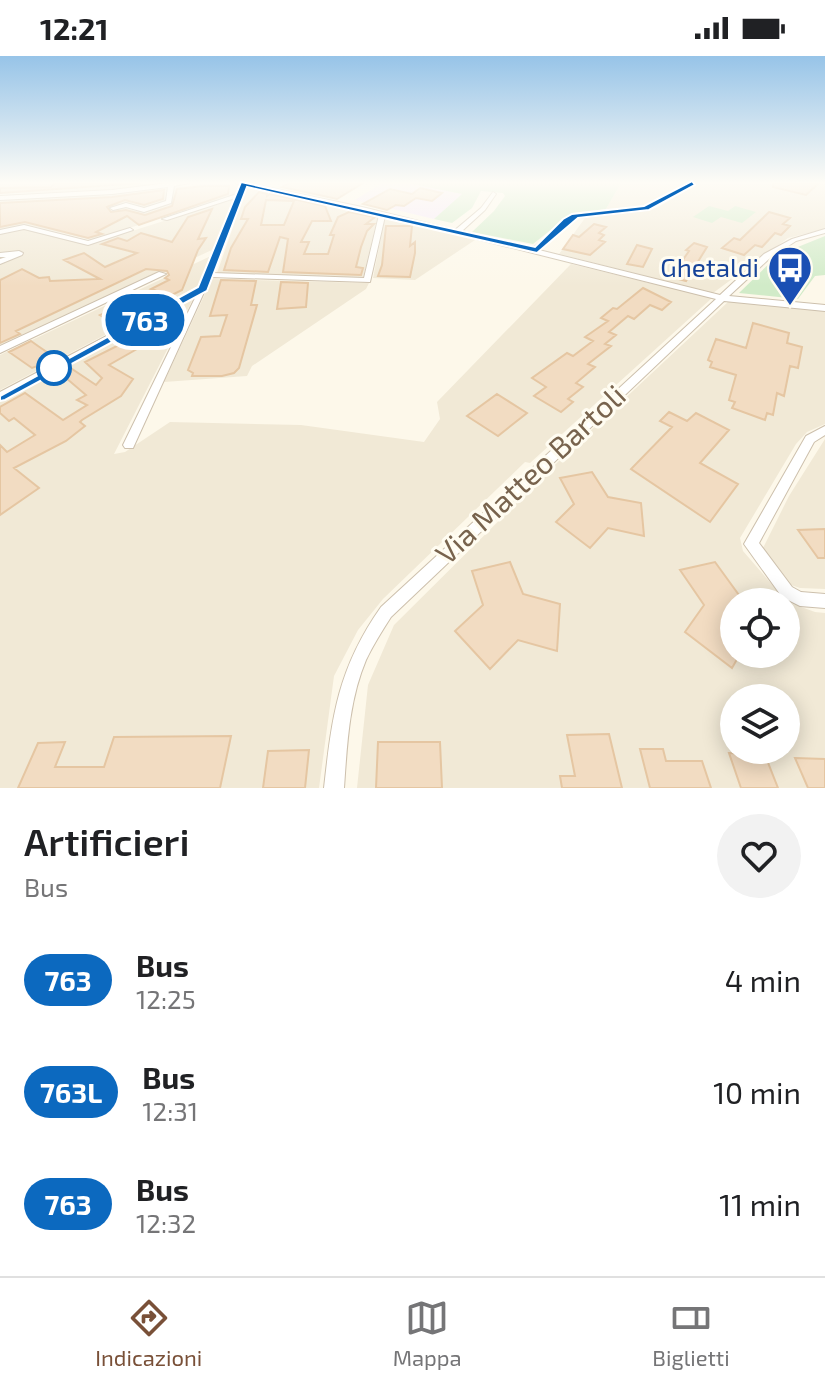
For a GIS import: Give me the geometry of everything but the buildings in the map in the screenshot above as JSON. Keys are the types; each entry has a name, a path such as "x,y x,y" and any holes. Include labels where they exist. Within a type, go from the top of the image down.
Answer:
{"street":[{"path":"165,219 171,217"},
{"path":"129,445 203,289 231,217"},
{"path":"209,275 367,280 381,217"},
{"path":"395,217 577,261"},
{"path":"457,232 474,217"},
{"path":"494,243 537,250 573,217"},
{"path":"0,232 24,227 88,243 130,230"},
{"name":"Via Matteo Bartoli","path":"334,788 349,681 363,646 386,612 774,251 794,240 825,231"},
{"path":"468,235 721,298 825,308"},
{"path":"0,255 19,253 0,262"},
{"path":"0,350 162,274"},
{"path":"0,396 203,289"},
{"path":"825,430 810,439 751,544 790,595 825,601"}],"shaded area":[{"path":"0,217 164,217 91,240 28,225 0,231"},
{"path":"176,217 226,217 214,249 0,348 0,234 22,229 88,245"},
{"path":"236,217 377,217 363,278 217,273"},
{"path":"385,217 475,240 415,280 373,278"},
{"path":"825,217 825,229 788,238 713,293 559,254 585,218"},
{"path":"213,255 198,286 0,390 0,355"},
{"path":"571,264 712,298 530,463 525,462 383,599 358,630 334,676 319,788 0,788 0,401 194,297 114,454 125,452 170,422 301,425 424,442 440,419 437,402"},
{"path":"212,279 369,283 366,289 252,366 247,376 164,382"},
{"path":"729,301 825,310 825,424 807,432 796,444 740,538 743,551 775,588 720,588 720,668 800,668 800,607 825,613 825,788 357,788 368,685 394,625 574,446"},
{"path":"825,439 825,589 788,584 763,548 789,496"}],"green space":[{"path":"436,217 460,217 452,223 434,219"},
{"path":"488,217 567,217 533,244 472,232"},
{"path":"694,217 721,217 712,223"},
{"path":"722,217 749,217 742,223"},
{"path":"825,236 825,275 815,276 798,299 739,293 778,255"}],"bus line":[{"name":"763","path":"0,396 203,289 231,217"},
{"name":"763","path":"395,217 537,250 573,217"}],"place":[{"name":"Ghetaldi","path":"790,307"}]}
